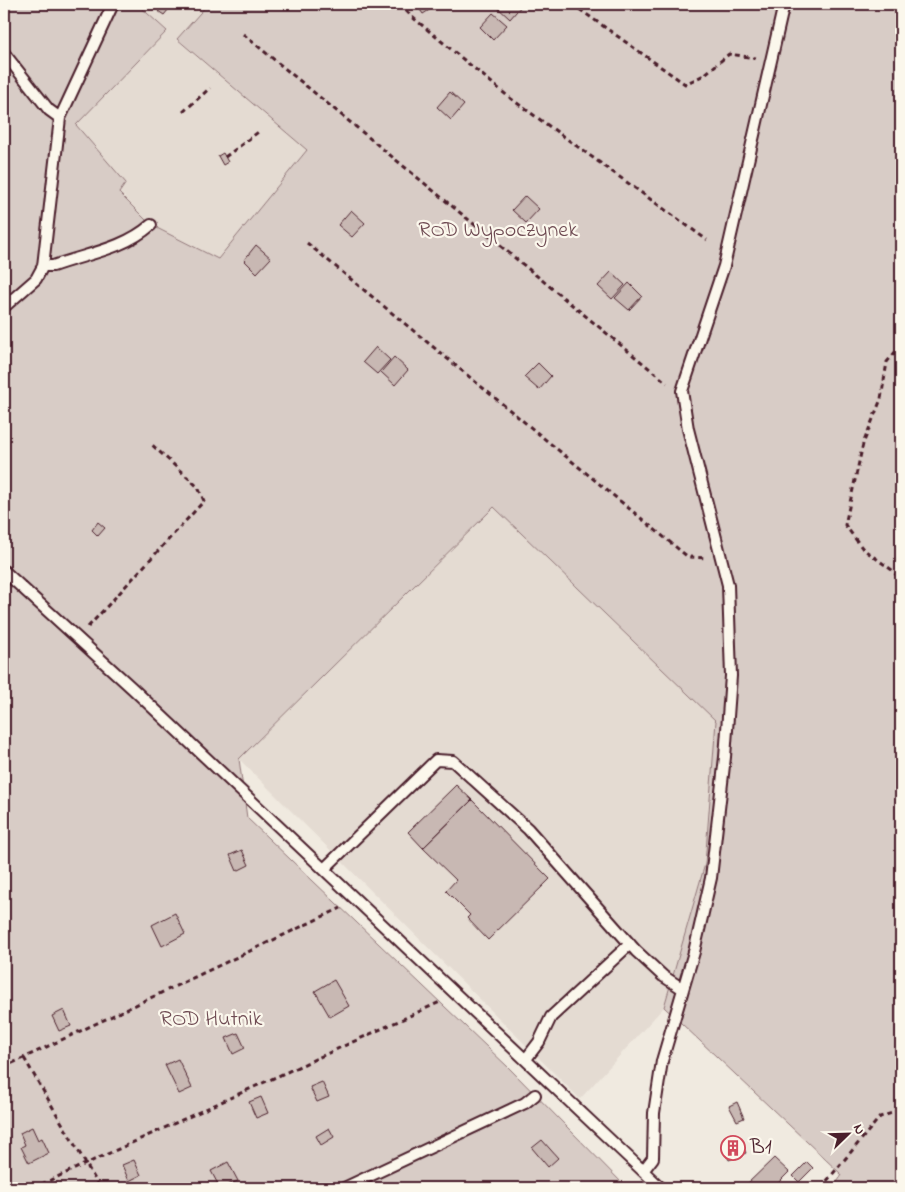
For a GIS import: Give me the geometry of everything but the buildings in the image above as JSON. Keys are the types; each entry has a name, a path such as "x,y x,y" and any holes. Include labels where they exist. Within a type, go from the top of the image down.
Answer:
{"lane":[{"path":"4,307 36,279 43,266 60,118 113,4"},
{"path":"643,1172 653,1158 654,1113 662,1061 694,952 711,878 725,757 731,676 728,585 688,429 682,391 724,266 784,4"},
{"path":"4,53 49,110 60,118"},
{"path":"43,266 53,266 122,244 139,235 151,225"},
{"path":"4,571 324,869 661,1188"},
{"path":"324,869 436,760 453,761 528,829 630,944 663,976 683,989"},
{"path":"526,1059 539,1042 551,1017 630,944"},
{"path":"344,1188 525,1103 535,1095"}],"path":[{"path":"400,4 411,16 510,98 707,240"},
{"path":"572,4 685,84 704,75 729,54 771,62"},
{"path":"243,34 663,381 682,391"},
{"path":"183,112 210,88"},
{"path":"225,157 261,130"},
{"path":"307,243 688,557 703,560 721,554"},
{"path":"901,345 887,362 881,399 863,444 845,525 864,549 892,570 901,580"},
{"path":"78,639 204,501 198,488 150,443"},
{"path":"4,1068 358,901"},
{"path":"33,1188 440,1002"},
{"path":"24,1058 100,1188"},
{"path":"822,1188 880,1117 901,1110"}],"shaded area":[{"path":"137,4 208,4 177,40 307,150 218,259 151,225 119,192 126,184 76,125 167,31"},
{"path":"494,507 717,721 705,864 664,1007 580,1099 239,759"}],"green space":[{"path":"4,4 137,4 167,31 76,125 126,183 119,193 151,225 218,259 307,150 177,39 208,4 901,4 901,1188 833,1188 842,1175 664,1007 705,864 716,721 494,507 239,759 247,818 509,1068 627,1188 4,1188"}],"place":[{"name":"B1","path":"733,1148"}],"park label":[{"name":"ROD Wypoczynek","path":"498,231"},
{"name":"ROD Hutnik","path":"211,1020"}]}
